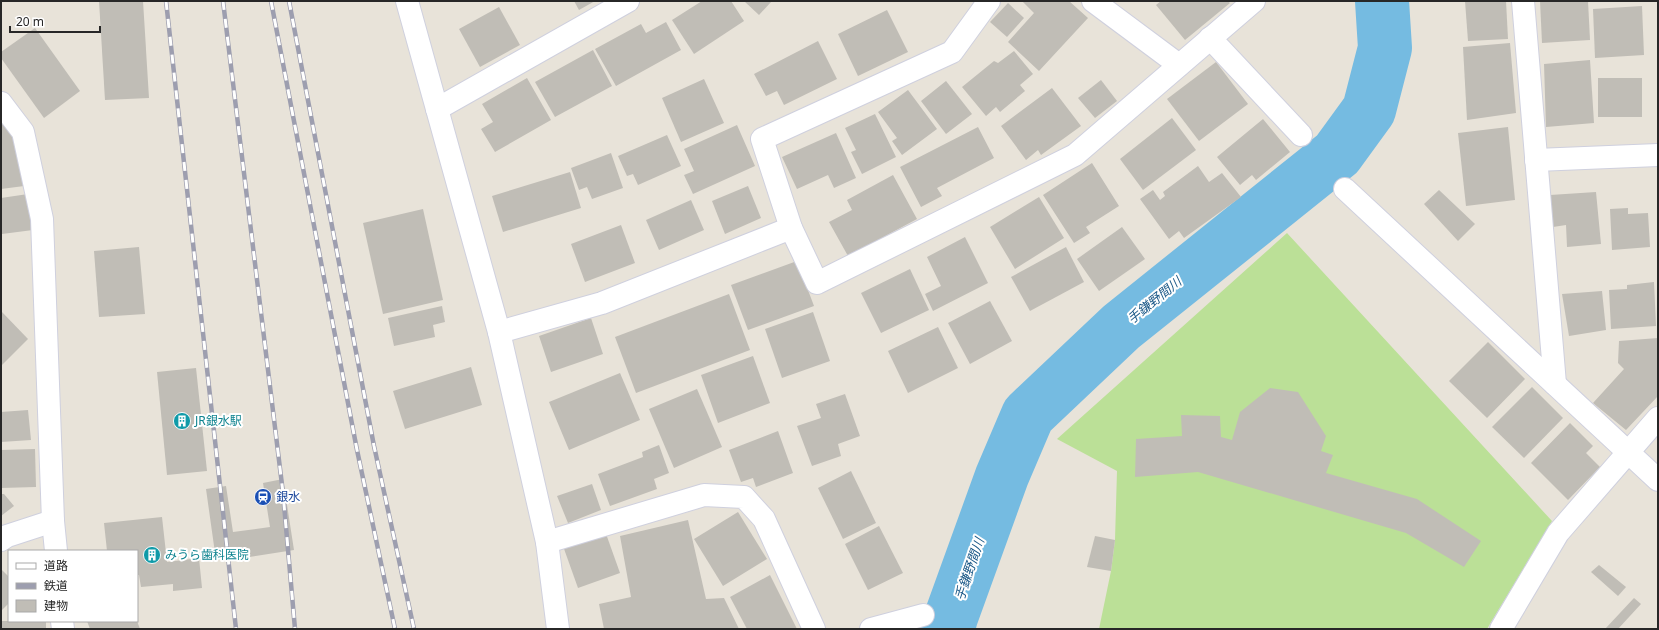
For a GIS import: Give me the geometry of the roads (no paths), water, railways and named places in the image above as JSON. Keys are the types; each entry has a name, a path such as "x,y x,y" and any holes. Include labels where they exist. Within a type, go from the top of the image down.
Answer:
{"street":[{"path":"407,1 499,332 547,542 558,629"},
{"path":"438,109 628,1"},
{"path":"989,1 952,52 762,138 792,228 817,283 1075,155 1254,1"},
{"path":"1093,1 1179,65"},
{"path":"1523,1 1555,384"},
{"path":"1210,38 1300,136"},
{"path":"1,103 23,132 42,219 53,521 56,550"},
{"path":"1536,160 1658,155"},
{"path":"1346,189 1658,480"},
{"path":"499,332 602,303 792,228"},
{"path":"1501,629 1558,533 1658,418"},
{"path":"547,542 704,495 744,497 764,519 814,629"},
{"path":"1,540 7,536 53,521"},
{"path":"871,629 923,615"}],"waterway":[{"name":"手鎌野間川","path":"948,629 1002,476 1028,415 1121,327 1337,154 1369,110 1385,48 1382,1"}],"railway":[{"path":"166,1 236,629"},
{"path":"223,1 283,493 295,629"},
{"path":"271,1 357,450 395,629"},
{"path":"289,1 374,446 414,629"}],"place":[{"name":"JR銀水駅","path":"182,421"},
{"name":"銀水","path":"263,497"},
{"name":"みうら歯科医院","path":"152,555"}]}
